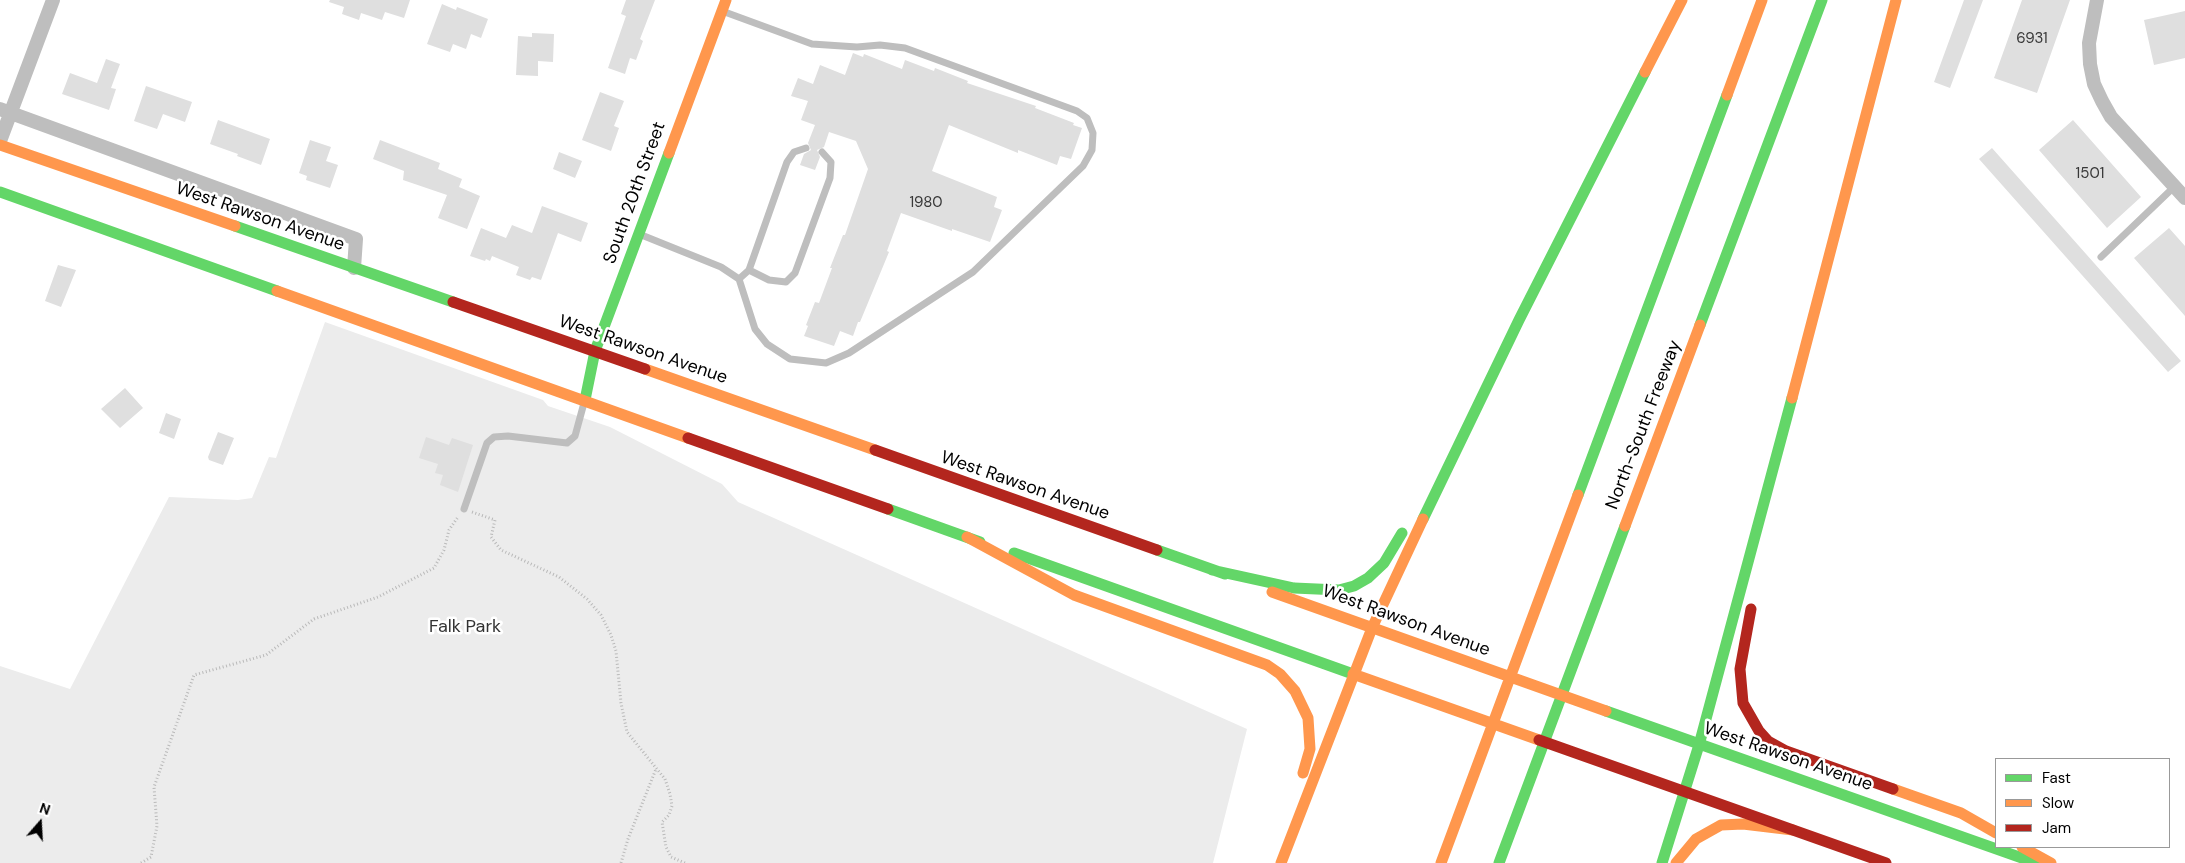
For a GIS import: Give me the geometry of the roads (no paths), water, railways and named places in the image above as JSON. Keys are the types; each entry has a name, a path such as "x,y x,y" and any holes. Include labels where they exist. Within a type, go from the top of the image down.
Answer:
{"main road":[{"path":"1280,863 1372,628 1453,454 1558,242 1682,0"},
{"name":"North-South Freeway","path":"1441,863 1762,0"},
{"name":"North-South Freeway","path":"1499,863 1822,0"},
{"path":"1662,863 1699,745 1771,480 1896,0"},
{"name":"South 20th Street","path":"585,400 595,352 724,5"},
{"name":"West Rawson Avenue","path":"0,145 595,352 2036,863"},
{"path":"0,192 1886,863"},
{"path":"1212,570 1294,588 1338,590 1354,586 1368,578 1384,563 1396,545 1422,496 1453,454"},
{"path":"1766,542 1771,480"},
{"path":"967,537 1074,595 1267,665 1288,682 1295,691 1308,718 1310,749 1280,863"},
{"path":"1753,599 1740,669 1740,686 1743,703 1748,715 1768,741 1786,751 1961,813 1995,832"},
{"path":"1676,863 1696,839 1721,825 1743,824 1793,830"},
{"path":"2024,848 2051,863"}],"street":[{"path":"0,141 5,111 53,0"},
{"path":"2097,0 2089,43 2090,64 2094,84 2111,117 2185,198"},
{"path":"5,111 356,239 354,268"}],"lane":[{"path":"639,234 721,267 739,279 755,329 767,344 790,359 826,363 849,353 973,272 1083,166 1092,150 1093,133 1087,118 1077,111 905,48 880,44 857,47 812,44 724,5"},
{"path":"739,279 750,270 787,162 794,152 806,148"},
{"path":"750,270 769,280 786,282 795,273 830,178 831,162 822,152"},
{"path":"2101,257 2174,187"},
{"path":"464,509 487,443 494,437 508,436 567,443 575,436 585,400"}],"park label":[{"name":"Falk Park","path":"465,627"}]}
